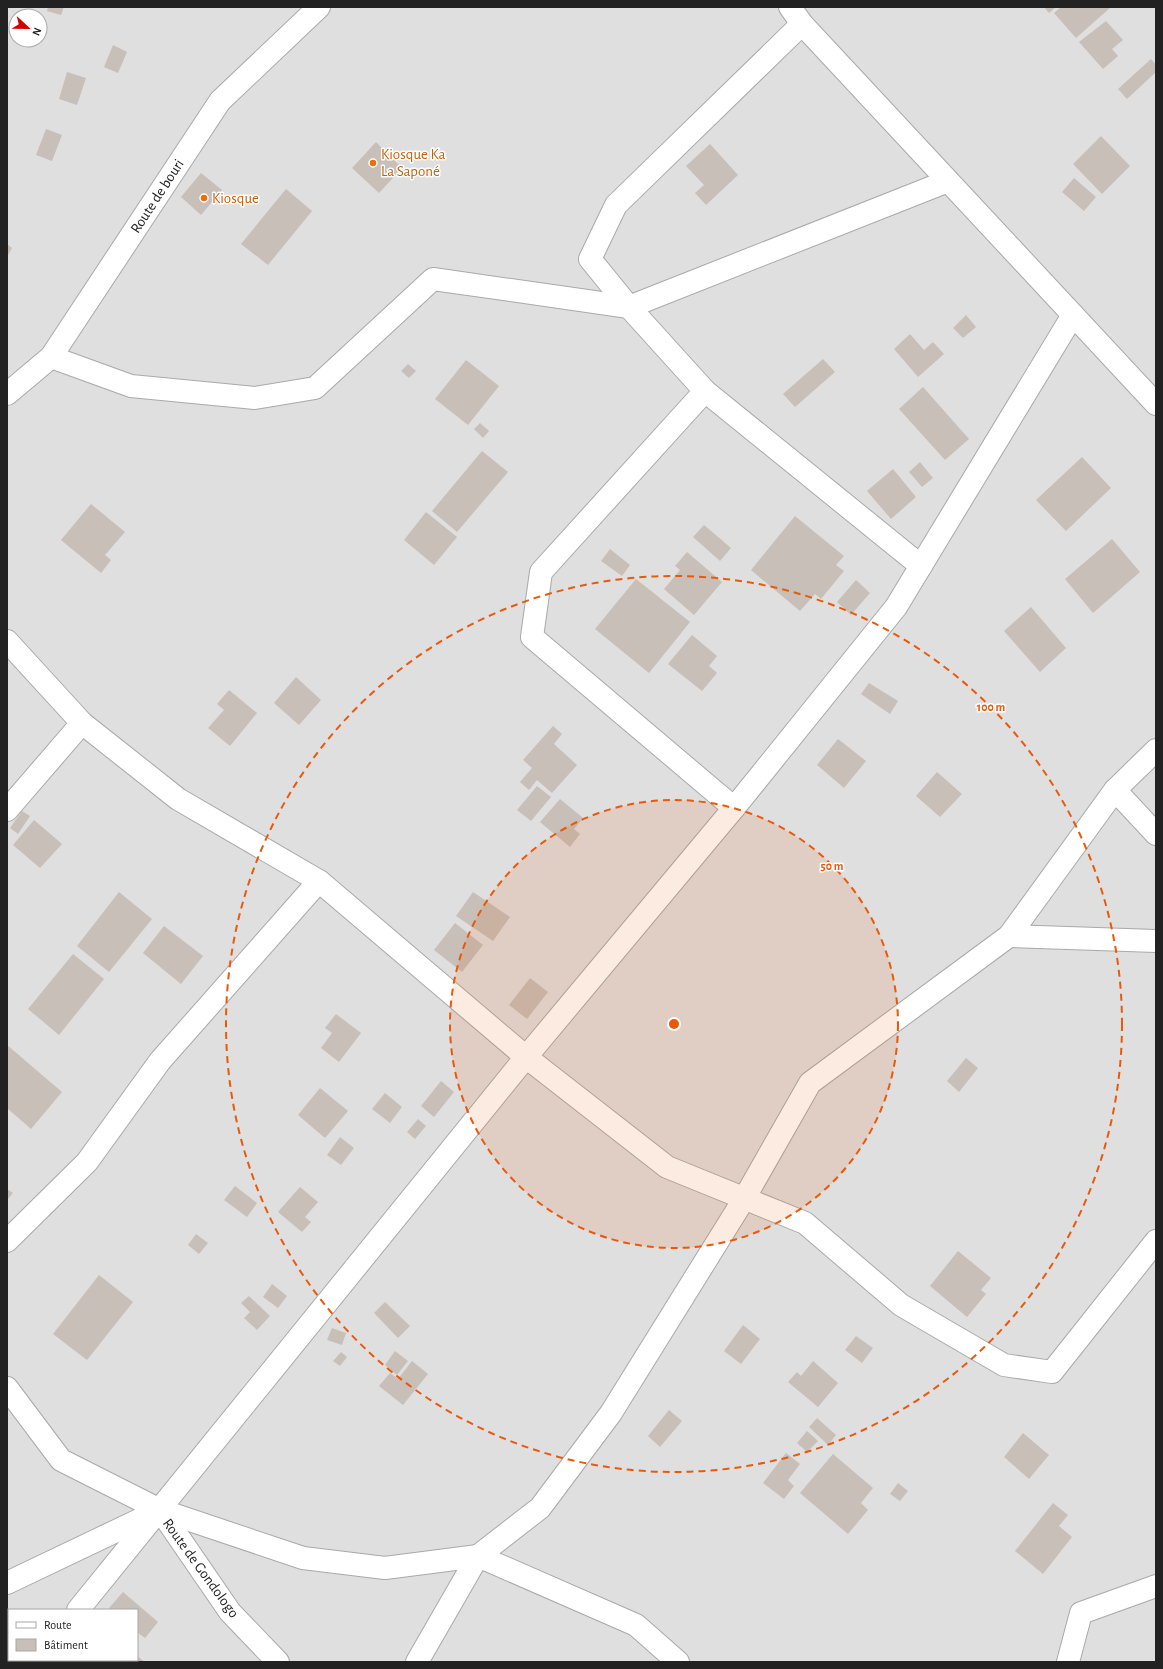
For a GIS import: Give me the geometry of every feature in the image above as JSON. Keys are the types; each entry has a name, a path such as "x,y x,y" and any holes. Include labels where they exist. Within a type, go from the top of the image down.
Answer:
{"street":[{"name":"Route de bouri","path":"7,394 51,357 220,101 319,7"},
{"path":"921,566 705,391 629,307 590,259 616,205 796,16 1156,404"},
{"path":"51,357 131,386 254,398 315,388 433,279 629,307 948,181"},
{"path":"79,1609 526,1057 734,808 896,608 1073,315"},
{"path":"705,391 541,572 532,638 734,808"},
{"path":"7,641 82,723 178,799 319,881 526,1057 667,1168 804,1223 901,1305 1004,1366 1052,1372 1156,1241"},
{"path":"7,810 82,723"},
{"path":"417,1662 478,1556 540,1508 611,1413 744,1199 810,1083 1009,936 1115,790 1156,750"},
{"path":"1115,790 1156,834"},
{"path":"7,1241 87,1162 160,1061 319,881"},
{"path":"1009,936 1156,941"},
{"path":"7,1388 61,1460 160,1510 302,1558 385,1568 478,1556 636,1625 678,1662"},
{"name":"Route de Gondologo","path":"7,1583 160,1510 230,1612 278,1662"},
{"path":"1068,1662 1081,1613 1156,1586"}],"shaded area":[{"path":"7,7 1156,7 1156,1662 7,1662"}],"building":[{"path":"64,7 61,15 48,11 48,8"},
{"path":"1044,7 1056,7 1049,13"},
{"path":"1061,7 1111,7 1076,38 1054,13"},
{"path":"1106,21 1123,40 1112,49 1118,56 1103,69 1079,42"},
{"path":"113,45 127,52 118,73 104,67"},
{"path":"1151,59 1156,65 1156,72 1127,99 1118,89"},
{"path":"67,72 86,78 77,105 59,99"},
{"path":"46,129 62,135 52,161 36,155"},
{"path":"1101,136 1130,166 1102,194 1073,164"},
{"path":"376,142 402,168 379,193 352,168"},
{"path":"710,144 738,175 706,205 695,193 704,185 686,166"},
{"path":"201,173 222,190 201,215 181,197"},
{"path":"1074,178 1096,197 1084,211 1062,192"},
{"path":"286,189 312,211 268,265 241,244"},
{"path":"7,244 12,248 7,257"},
{"path":"966,315 976,327 963,338 953,328"},
{"path":"910,334 924,350 933,342 944,354 918,377 894,349"},
{"path":"823,359 835,372 795,407 783,394"},
{"path":"466,360 499,386 468,425 435,399"},
{"path":"408,364 416,371 409,378 401,371"},
{"path":"923,387 969,439 945,460 899,409"},
{"path":"480,423 489,431 483,438 474,429"},
{"path":"482,451 508,472 457,532 432,511"},
{"path":"1082,457 1111,488 1066,531 1036,500"},
{"path":"920,462 933,478 922,487 909,472"},
{"path":"893,469 916,497 891,519 867,491"},
{"path":"91,504 125,532 105,555 111,560 101,573 61,540"},
{"path":"426,512 457,537 434,565 404,540"},
{"path":"795,516 844,556 836,565 844,571 821,599 815,594 800,611 751,570"},
{"path":"704,525 731,548 720,561 693,537"},
{"path":"1112,539 1140,572 1093,613 1065,579"},
{"path":"610,549 630,565 622,576 601,561"},
{"path":"687,552 722,582 694,615 664,589 680,570 675,566"},
{"path":"636,579 690,622 649,673 595,629"},
{"path":"856,580 870,593 851,615 837,602"},
{"path":"1031,607 1066,648 1040,672 1004,631"},
{"path":"692,635 717,656 709,666 717,673 702,691 668,664"},
{"path":"296,677 321,700 299,725 274,703"},
{"path":"869,683 898,701 890,714 861,694"},
{"path":"229,690 257,713 230,746 208,728 224,710 217,704"},
{"path":"553,726 562,734 554,744 577,765 552,793 537,780 529,790 520,782 532,768 523,760"},
{"path":"838,739 866,761 844,788 817,765"},
{"path":"937,772 962,794 940,817 916,796"},
{"path":"537,786 551,797 531,821 517,810"},
{"path":"560,799 583,818 574,829 580,834 570,847 540,822"},
{"path":"22,811 30,816 18,834 10,828"},
{"path":"34,820 62,844 40,868 13,845"},
{"path":"119,892 152,919 109,972 77,946"},
{"path":"473,892 510,917 493,941 456,916"},
{"path":"455,923 483,945 462,972 434,950"},
{"path":"164,926 203,956 181,984 143,953"},
{"path":"73,954 104,979 59,1035 28,1009"},
{"path":"530,978 548,992 527,1019 509,1005"},
{"path":"336,1014 361,1033 339,1062 321,1048 332,1033 325,1028"},
{"path":"7,1045 62,1092 31,1129 7,1108"},
{"path":"966,1058 978,1068 959,1092 947,1081"},
{"path":"441,1081 454,1092 434,1117 421,1106"},
{"path":"320,1088 348,1111 325,1138 298,1115"},
{"path":"385,1093 402,1107 390,1123 372,1109"},
{"path":"418,1119 426,1126 415,1139 407,1132"},
{"path":"340,1137 354,1148 341,1165 327,1155"},
{"path":"235,1186 257,1203 247,1217 224,1200"},
{"path":"300,1187 318,1202 305,1217 311,1222 302,1232 278,1212"},
{"path":"7,1189 13,1193 7,1200"},
{"path":"196,1234 208,1243 199,1254 188,1245"},
{"path":"958,1251 991,1278 981,1290 986,1294 967,1317 930,1286"},
{"path":"99,1275 133,1302 87,1360 53,1334"},
{"path":"272,1284 287,1296 278,1308 263,1297"},
{"path":"249,1296 270,1316 257,1330 244,1318 250,1312 241,1303"},
{"path":"385,1302 410,1326 398,1338 374,1313"},
{"path":"743,1325 760,1339 741,1364 724,1351"},
{"path":"332,1328 346,1333 342,1345 327,1340"},
{"path":"856,1336 873,1348 862,1363 845,1350"},
{"path":"395,1351 408,1361 397,1375 385,1365"},
{"path":"341,1352 347,1357 340,1366 333,1361"},
{"path":"412,1361 428,1374 403,1405 379,1386 390,1373 398,1379"},
{"path":"813,1361 838,1383 818,1407 788,1382 797,1372 801,1376"},
{"path":"669,1410 682,1421 660,1447 648,1436"},
{"path":"817,1418 836,1435 828,1445 809,1427"},
{"path":"807,1431 818,1441 807,1452 797,1443"},
{"path":"1023,1433 1049,1455 1029,1479 1004,1457"},
{"path":"786,1453 800,1464 788,1480 794,1486 784,1499 763,1483"},
{"path":"833,1454 873,1488 861,1503 868,1510 848,1534 800,1493"},
{"path":"898,1483 908,1491 900,1501 890,1494"},
{"path":"1053,1503 1068,1515 1059,1526 1072,1537 1043,1574 1015,1551"},
{"path":"123,1592 158,1622 145,1638 138,1633 138,1609 109,1608"},
{"path":"138,1657 145,1662 123,1662 138,1661"}],"place":[{"name":"Kiosque Ka La Saponé","path":"373,163"},
{"name":"Kiosque","path":"204,198"}]}
